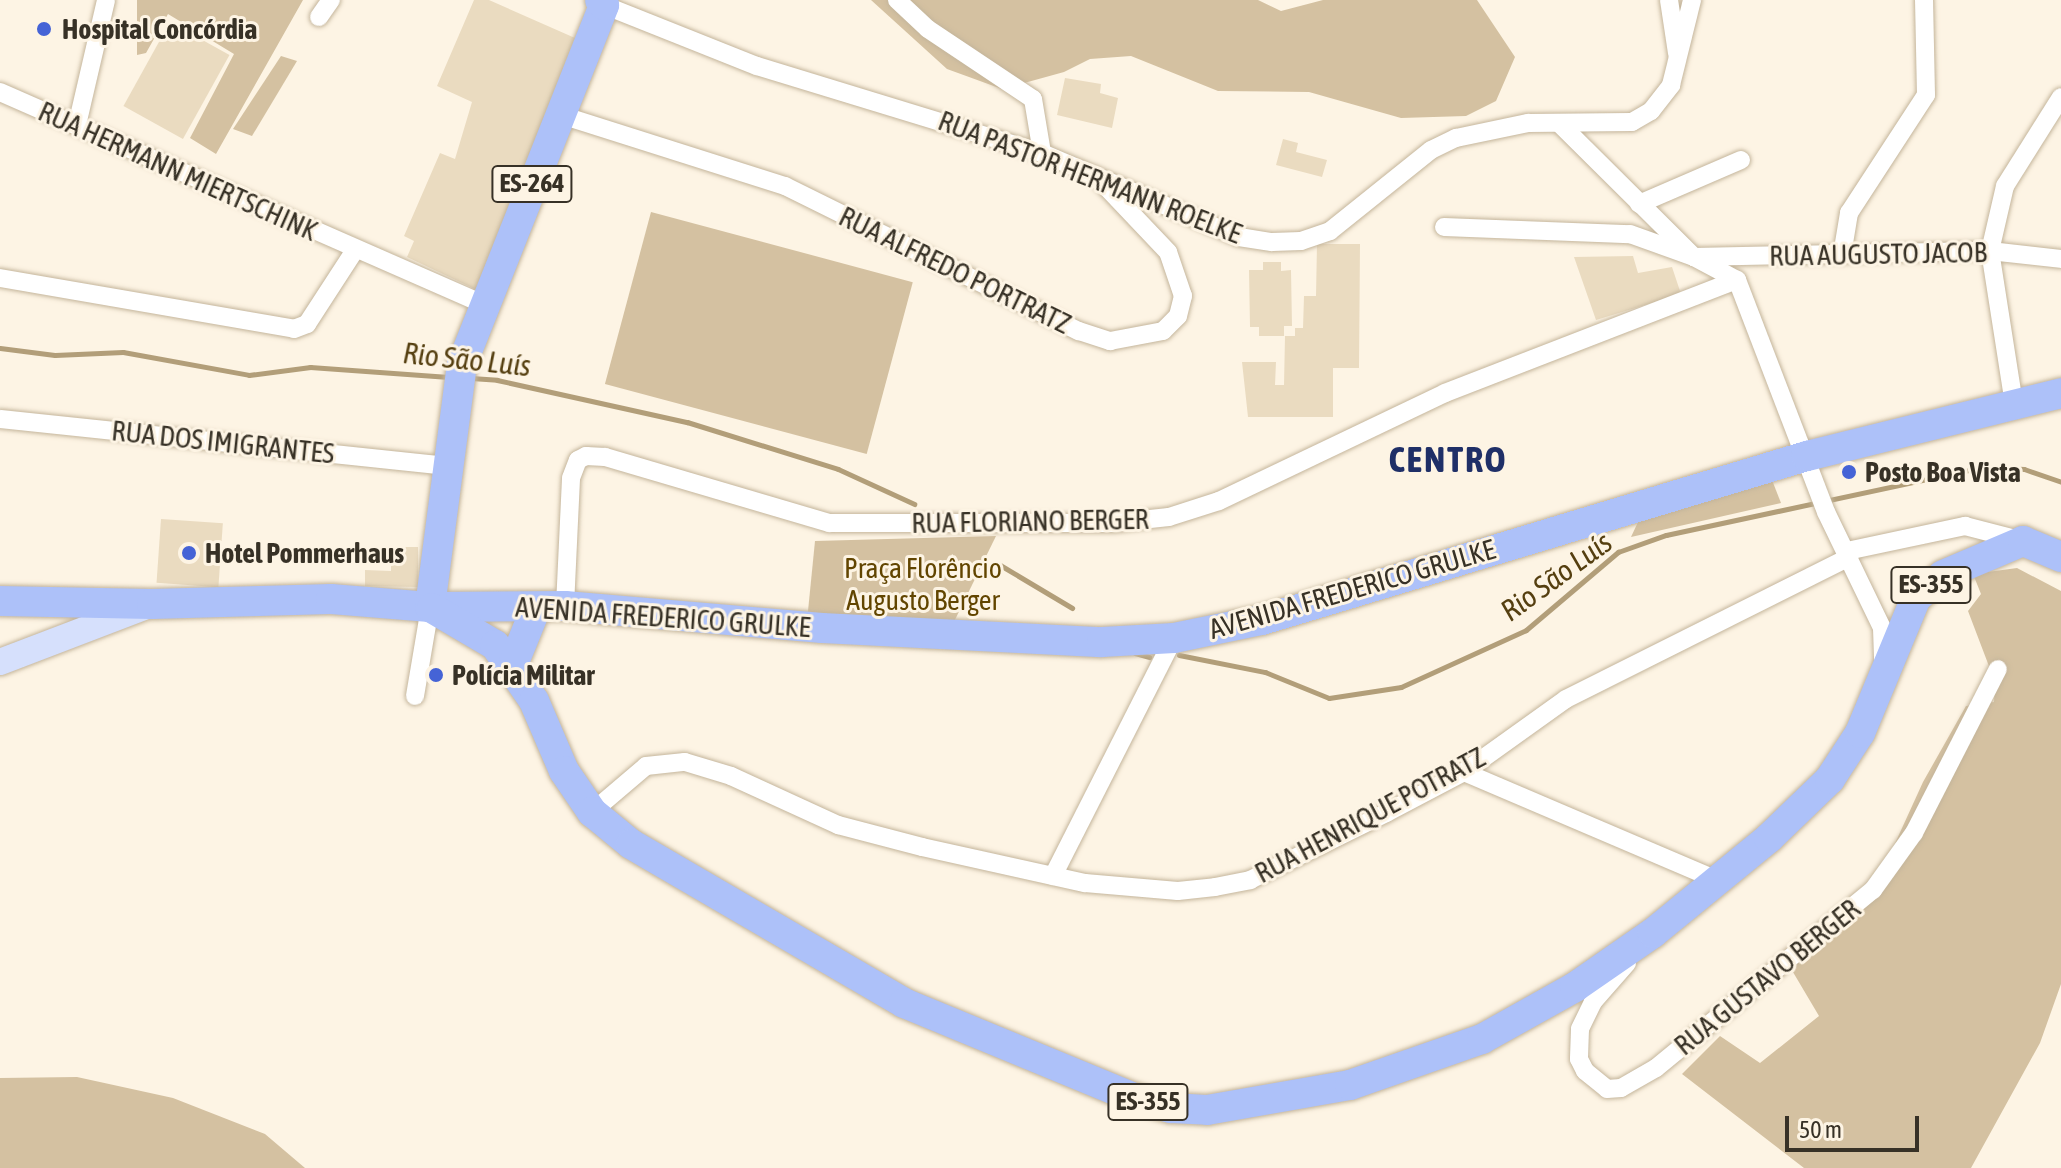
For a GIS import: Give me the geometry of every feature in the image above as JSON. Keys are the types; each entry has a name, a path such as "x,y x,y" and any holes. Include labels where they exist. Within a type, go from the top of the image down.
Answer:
{"main road":[{"name":"ES-264","path":"430,607 446,466 462,364 483,304 561,115 598,2"},
{"name":"AVENIDA FREDERICO GRULKE","path":"0,601 152,604 331,599 430,607 551,607 853,629 1102,642 1174,638 1262,620 1810,468 2014,404 2061,393"},
{"path":"2023,541 2061,557"},
{"name":"ES-355","path":"430,607 495,645 534,701 564,771 592,812 631,844 904,1003 1171,1108 1207,1110 1350,1085 1470,1044 1516,1024 1653,933 1830,779 1860,733 1916,598 1943,575 2023,541"},
{"path":"512,667 551,607"}],"street":[{"path":"77,125 106,0"},
{"path":"319,17 331,0"},
{"path":"897,0 928,29 1033,99 1042,153"},
{"path":"1669,0 1679,64"},
{"name":"RUA PASTOR HERMANN ROELKE","path":"598,2 757,66 1092,171 1239,237 1301,241 1330,231 1431,150 1456,138 1502,126 1632,122 1662,99 1679,64 1692,0"},
{"path":"1842,255 1849,213 1926,95 1924,0"},
{"name":"RUA HERMANN MIERTSCHINK","path":"0,92 483,304"},
{"path":"2014,404 1990,251 2005,186 2061,97"},
{"name":"RUA ALFREDO PORTRATZ","path":"561,115 785,186 1079,331 1110,341 1163,331 1178,316 1183,296 1168,252 1092,171"},
{"path":"1560,124 1694,257"},
{"path":"1639,204 1741,160"},
{"path":"1444,227 1630,234 1694,257 1737,280 1826,512 1882,628 1883,674"},
{"path":"0,278 294,329 307,324 355,250"},
{"name":"RUA AUGUSTO JACOB","path":"1694,257 1990,251 2061,259"},
{"name":"RUA FLORIANO BERGER","path":"551,607 571,478 578,460 586,456 605,457 829,523 1113,523 1169,517 1219,501 1445,393 1737,280"},
{"name":"RUA DOS IMIGRANTES","path":"0,419 446,466"},
{"name":"RUA HENRIQUE POTRATZ","path":"592,812 646,766 685,762 731,776 838,825 1053,876 1178,891 1250,880 1464,772 1566,699 1848,554 1965,526 2023,541"},
{"path":"0,662 152,604"},
{"path":"415,696 430,607"},
{"path":"1053,876 1174,638"},
{"name":"RUA GUSTAVO BERGER","path":"1653,933 1593,1002 1580,1029 1579,1059 1592,1081 1607,1089 1621,1088 1656,1068 1873,890 1914,833 1998,669"},
{"path":"1464,772 1717,880"}],"green space":[{"path":"137,0 303,0 216,154 190,138 234,54 168,14 146,53 137,55"},
{"path":"871,0 1258,0 1281,11 1323,0 1477,0 1515,57 1496,101 1466,116 1401,118 1309,92 1218,91 1131,56 1090,59 1064,72 1002,89 947,69"},
{"path":"281,56 297,61 252,136 233,129"},
{"path":"651,212 913,282 867,454 605,384"},
{"path":"1772,480 1781,503 1631,537 1638,522"},
{"name":"Praça Florêncio Augusto Berger","path":"996,536 950,630 807,621 815,541"},
{"path":"2017,568 2061,591 2061,984 2040,1043 1971,1168 1804,1168 1682,1074 1720,1036 1760,1063 1819,1016 1787,962 1882,872 1923,782 1966,706 1994,702 1995,682 1968,611 1981,594 1973,574"},
{"path":"77,1077 173,1098 265,1134 305,1168 0,1168 0,1078"}],"building":[{"path":"474,0 489,0 575,38 477,290 407,257 414,241 404,236 440,153 455,159 472,102 437,86"},
{"path":"170,22 229,55 183,139 123,106"},
{"path":"1065,78 1101,84 1100,93 1118,98 1112,128 1057,115"},
{"path":"1283,139 1298,143 1296,152 1327,160 1322,177 1276,165"},
{"path":"1317,244 1360,244 1359,368 1333,368 1333,417 1248,417 1242,362 1276,362 1275,385 1284,385 1285,336 1295,336 1295,328 1303,328 1304,296 1316,296"},
{"path":"1633,256 1638,273 1672,267 1681,294 1596,320 1574,257"},
{"path":"1263,262 1281,262 1281,271 1291,270 1292,326 1284,326 1284,336 1259,336 1259,327 1250,327 1249,270 1263,270"},
{"name":"Hotel Pommerhaus","path":"161,519 223,523 218,587 157,583"},
{"path":"391,547 418,547 418,587 365,586 365,570 391,571"}],"waterway":[{"name":"Rio São Luís","path":"0,348 55,355 123,352 249,375 310,367 449,377"},
{"name":"Rio São Luís","path":"471,378 497,380 687,422 838,469 914,504"},
{"name":"Rio São Luís","path":"1179,655 1265,672 1329,698 1401,687 1526,630 1618,552 1666,535 1984,467 2024,469 2061,482"},
{"name":"Rio São Luís","path":"1000,565 1072,608"},
{"name":"Rio São Luís","path":"1135,653 1149,657"}],"place":[{"name":"Hospital Concórdia","path":"44,29"},
{"name":"Posto Boa Vista","path":"1849,472"},
{"name":"Hotel Pommerhaus","path":"189,553"},
{"name":"Polícia Militar","path":"436,675"}],"district":[{"name":"CENTRO","path":"1448,460"}]}
